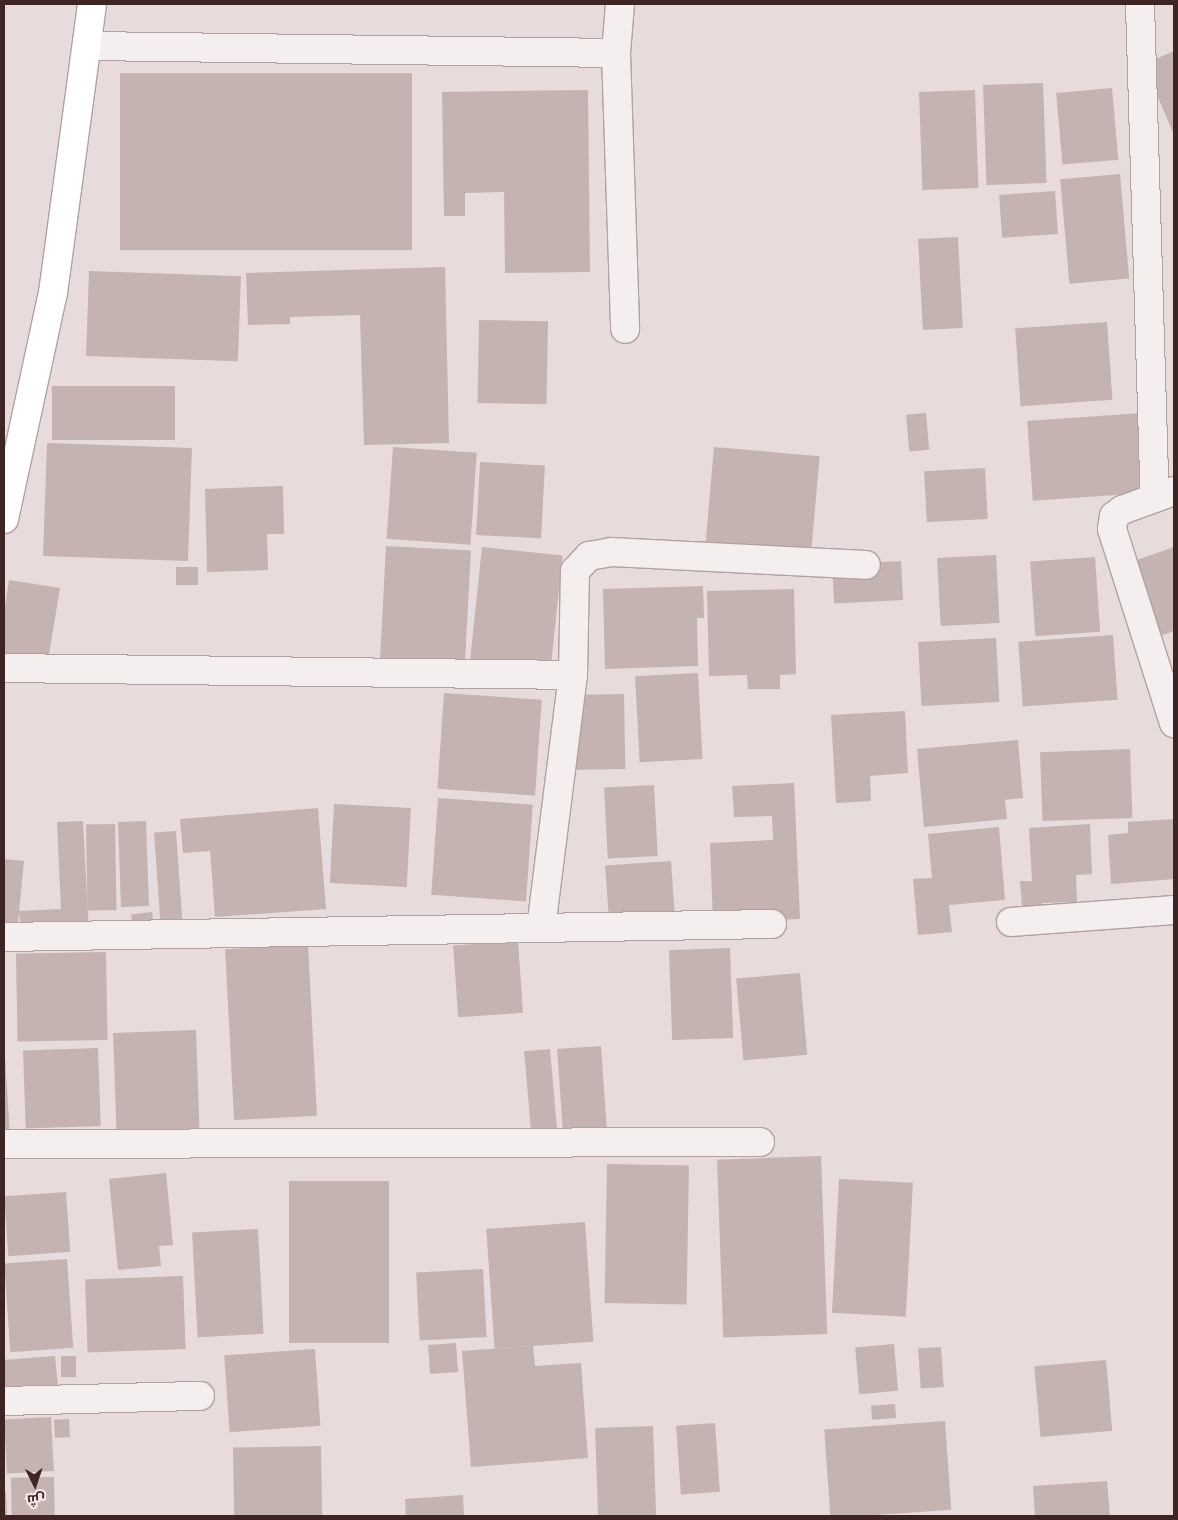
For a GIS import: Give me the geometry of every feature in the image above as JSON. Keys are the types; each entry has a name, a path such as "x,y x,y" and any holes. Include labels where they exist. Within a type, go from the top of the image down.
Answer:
{"main road":[{"path":"4,519 53,293 88,46 92,4"}],"street":[{"path":"620,4 616,53 625,329"},
{"path":"1140,4 1165,494 1122,510 1114,516 1112,529 1174,723"},
{"path":"88,46 616,53"},
{"path":"541,928 573,674 575,570 589,556 611,552 866,565"},
{"path":"4,668 573,674"},
{"path":"1011,922 1174,910"},
{"path":"4,937 772,924"},
{"path":"4,1144 760,1142"},
{"path":"4,1400 200,1396"}],"building":[{"path":"1174,51 1174,135 1144,64"},
{"path":"120,73 412,73 412,250 120,250"},
{"path":"1043,83 1046,183 987,185 983,85"},
{"path":"1112,88 1118,160 1062,165 1056,93"},
{"path":"588,90 590,272 505,273 504,192 465,193 465,216 444,216 442,92"},
{"path":"975,90 978,188 922,190 919,92"},
{"path":"1120,174 1129,279 1069,284 1060,179"},
{"path":"1055,191 1058,234 1002,238 999,195"},
{"path":"958,237 963,328 923,330 918,239"},
{"path":"445,267 449,443 364,445 360,315 290,317 290,324 248,325 246,273"},
{"path":"89,271 241,276 238,361 86,356"},
{"path":"479,320 548,321 547,404 478,403"},
{"path":"1107,322 1112,400 1021,406 1015,328"},
{"path":"52,386 175,386 175,440 52,440"},
{"path":"926,413 929,450 909,452 906,415"},
{"path":"1142,413 1148,493 1033,501 1027,421"},
{"path":"47,443 192,448 188,561 43,556"},
{"path":"393,447 477,453 470,545 387,539"},
{"path":"714,447 820,456 811,553 706,544"},
{"path":"480,462 545,465 541,538 476,535"},
{"path":"985,468 988,519 927,522 924,471"},
{"path":"283,486 284,534 267,534 268,570 207,572 205,489"},
{"path":"386,546 471,550 465,664 380,660"},
{"path":"482,547 563,555 551,669 470,660"},
{"path":"1174,547 1174,631 1153,639 1126,564"},
{"path":"996,555 1000,623 941,626 937,558"},
{"path":"1095,557 1100,632 1035,636 1030,562"},
{"path":"901,561 903,600 834,604 832,565"},
{"path":"176,567 198,567 198,585 176,585"},
{"path":"9,580 60,588 45,679 4,672 4,612"},
{"path":"703,586 704,618 697,618 698,666 605,669 603,589"},
{"path":"794,589 796,674 780,675 780,689 748,689 747,675 709,676 707,591"},
{"path":"1113,635 1118,700 1023,706 1018,642"},
{"path":"996,638 999,702 921,706 918,642"},
{"path":"698,673 703,759 640,762 635,676"},
{"path":"444,693 542,700 535,796 437,789"},
{"path":"624,694 625,769 563,770 562,695"},
{"path":"905,711 908,773 870,776 871,801 836,803 831,715"},
{"path":"1018,740 1023,798 1005,800 1007,819 924,827 917,749"},
{"path":"1130,749 1132,818 1042,821 1040,752"},
{"path":"794,783 800,919 713,923 710,843 773,840 772,816 734,817 732,786"},
{"path":"654,785 658,856 608,859 604,788"},
{"path":"438,798 533,805 526,901 431,895"},
{"path":"334,804 411,808 407,887 330,883"},
{"path":"318,808 326,909 215,917 210,851 183,853 180,819"},
{"path":"1174,819 1174,879 1111,884 1108,835 1128,833 1128,822"},
{"path":"83,821 89,932 21,935 19,911 61,909 57,822"},
{"path":"146,821 149,906 121,907 118,822"},
{"path":"115,824 117,910 88,910 86,825"},
{"path":"1090,824 1092,874 1076,875 1077,902 1042,903 1043,917 1023,918 1020,881 1032,881 1029,828"},
{"path":"999,827 1005,900 949,905 952,932 918,935 913,879 932,878 928,834"},
{"path":"176,831 183,926 161,927 154,833"},
{"path":"4,859 24,861 17,932 4,930"},
{"path":"671,861 675,914 609,918 605,866"},
{"path":"152,912 154,928 133,930 131,915"},
{"path":"518,941 523,1013 458,1017 453,946"},
{"path":"308,945 317,1116 234,1120 225,949"},
{"path":"730,948 733,1038 672,1040 669,950"},
{"path":"106,952 108,1040 18,1042 16,954"},
{"path":"800,973 807,1055 743,1060 736,979"},
{"path":"196,1030 200,1131 117,1134 113,1033"},
{"path":"4,1043 11,1151 4,1151"},
{"path":"601,1046 607,1127 563,1130 557,1049"},
{"path":"98,1048 101,1126 26,1129 23,1051"},
{"path":"550,1049 557,1131 531,1133 524,1051"},
{"path":"821,1156 827,1334 723,1338 717,1160"},
{"path":"607,1164 689,1165 687,1304 605,1303"},
{"path":"166,1173 173,1245 159,1246 161,1266 118,1270 109,1179"},
{"path":"839,1179 913,1183 906,1317 832,1313"},
{"path":"289,1181 389,1181 389,1343 289,1343"},
{"path":"66,1192 70,1252 8,1256 4,1196"},
{"path":"585,1222 593,1342 495,1349 486,1229"},
{"path":"258,1229 263,1334 198,1337 192,1232"},
{"path":"67,1259 73,1348 10,1352 4,1263"},
{"path":"483,1269 487,1337 420,1340 416,1273"},
{"path":"183,1276 186,1349 88,1352 85,1279"},
{"path":"456,1343 458,1372 430,1374 428,1345"},
{"path":"894,1344 898,1391 859,1394 855,1347"},
{"path":"533,1346 535,1366 581,1363 588,1458 471,1467 462,1351"},
{"path":"941,1347 944,1387 921,1389 918,1349"},
{"path":"315,1349 320,1426 230,1432 224,1355"},
{"path":"55,1356 59,1398 4,1395 4,1360"},
{"path":"61,1356 76,1356 76,1377 61,1377"},
{"path":"1106,1360 1112,1431 1040,1437 1034,1366"},
{"path":"895,1404 896,1418 872,1420 871,1406"},
{"path":"51,1417 54,1471 7,1473 4,1419"},
{"path":"69,1419 70,1437 55,1438 54,1420"},
{"path":"945,1421 951,1510 862,1516 830,1516 824,1429"},
{"path":"715,1423 720,1492 681,1495 676,1426"},
{"path":"653,1426 656,1516 598,1516 595,1428"},
{"path":"321,1446 322,1516 234,1516 233,1448"},
{"path":"54,1477 55,1516 12,1516 11,1478"},
{"path":"1107,1481 1110,1516 1035,1516 1033,1486"},
{"path":"6,1491 7,1516 4,1516 4,1492"},
{"path":"463,1495 464,1516 406,1516 405,1499"}]}
